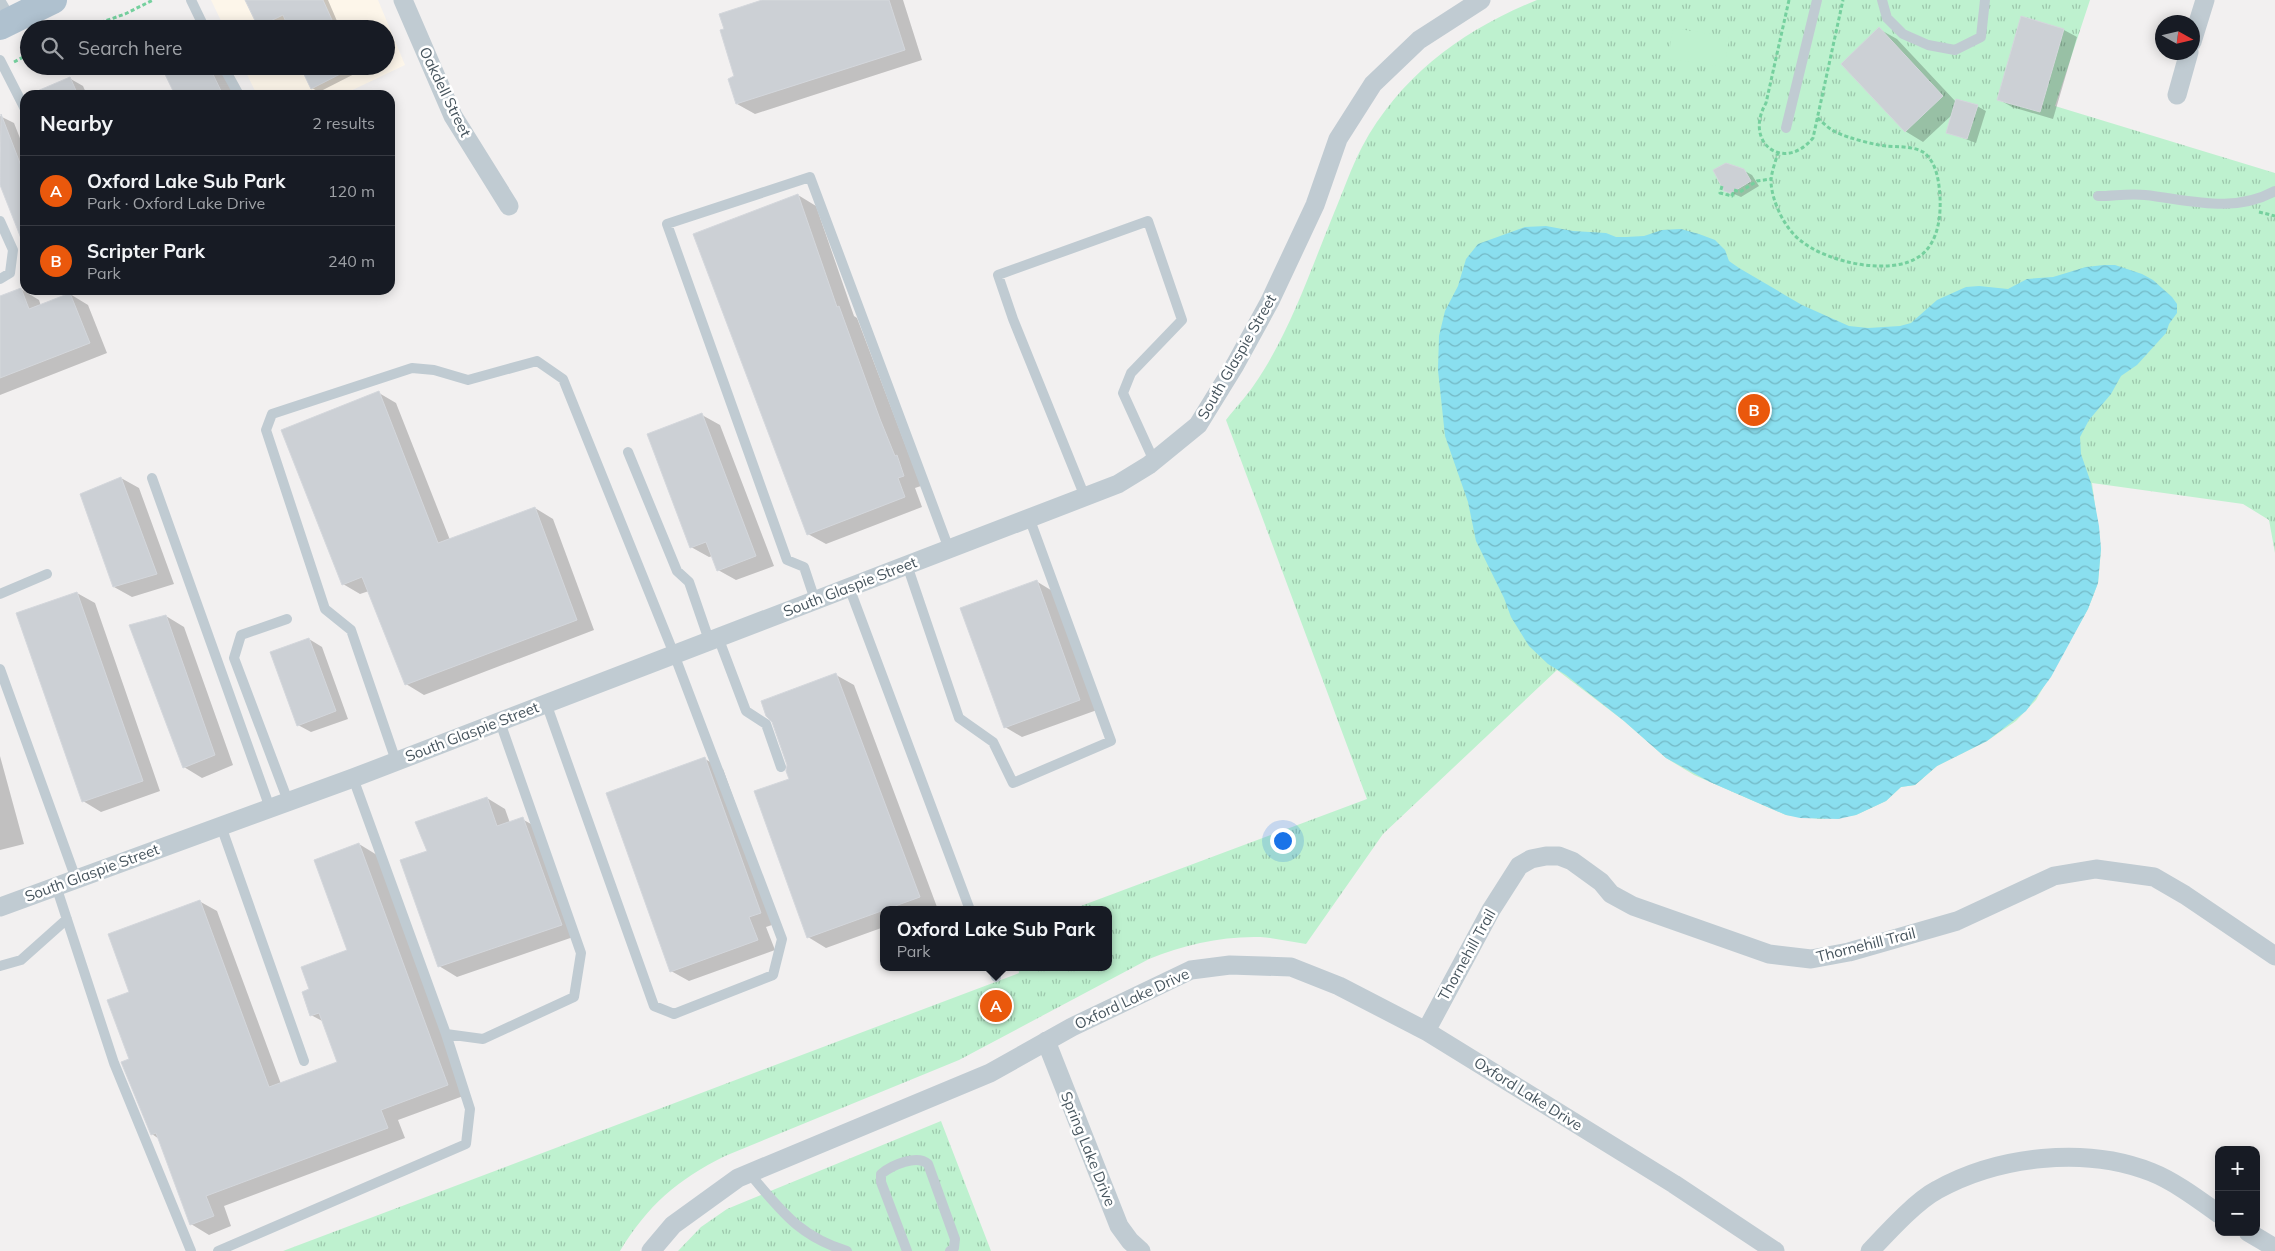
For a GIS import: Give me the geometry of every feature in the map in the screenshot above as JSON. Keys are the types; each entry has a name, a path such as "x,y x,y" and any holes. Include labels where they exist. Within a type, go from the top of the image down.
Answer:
{"main road":[{"path":"4,15 53,0"}],"street":[{"name":"Oakdell Street","path":"402,0 453,116 509,206"},
{"name":"South Glaspie Street","path":"0,907 353,778 907,564 1030,520 1118,484 1154,461 1198,425 1235,365 1270,301 1315,205 1338,139 1373,84 1419,40 1481,0"},
{"path":"2200,16 2205,0"},
{"path":"2177,95 2188,60"},
{"name":"Thornehill Trail","path":"1426,1031 1491,910 1519,866 1531,859 1546,856 1559,856 1572,861 1601,882 1611,894 1633,906 1769,954 1811,959 1849,952 1957,921 2054,876 2096,868 2154,877 2185,895 2275,956"},
{"name":"Oxford Lake Drive","path":"651,1251 673,1225 738,1178 990,1074 1072,1026 1191,970 1230,965 1291,967 1339,986 1426,1031 1674,1184 1752,1245 1774,1251"},
{"name":"Spring Lake Drive","path":"1046,1042 1119,1226 1130,1241 1141,1251"},
{"path":"1870,1251 1903,1218 1936,1190 1992,1167 2043,1158 2112,1160 2152,1172 2215,1211"},
{"path":"2255,1236 2275,1248"}],"lane":[{"path":"191,0 201,20"},
{"path":"1786,128 1817,0"},
{"path":"1882,0 1887,18 1903,34 1928,45 1955,50 1981,36 1985,0"},
{"path":"0,60 20,99"},
{"path":"228,75 236,90"},
{"path":"815,600 804,567 787,560 667,224 810,177 949,549"},
{"path":"2098,196 2144,195 2206,204 2234,205 2265,197 2275,191"},
{"path":"0,221 13,250 10,273 0,280"},
{"path":"1085,497 1012,319 998,275 1148,221 1182,320 1131,373 1123,393 1154,461"},
{"path":"396,761 351,630 325,609 266,430 272,414 412,368 434,370 468,380 537,361 562,379 674,654 782,939 773,975 674,1014 654,1006 546,703"},
{"path":"628,452 677,571 689,582 746,710 766,724 781,767"},
{"path":"152,478 270,808"},
{"path":"907,564 959,718 993,742 1013,783 1111,741 1030,520"},
{"path":"0,594 48,574"},
{"path":"849,587 969,906"},
{"path":"287,619 241,635 234,658 288,802"},
{"path":"0,669 76,879"},
{"path":"446,1034 483,1039 574,997 581,953 500,722"},
{"path":"218,1251 466,1144 470,1109 446,1034 353,778"},
{"path":"221,826 304,1061"},
{"path":"56,886 114,1063 191,1251"},
{"path":"0,966 21,960 67,919"},
{"path":"906,1251 881,1182 882,1174 887,1169 916,1159 924,1160 928,1164 955,1239 954,1248 950,1251"},
{"path":"749,1174 791,1222 804,1232 830,1246 847,1251"}],"path":[{"path":"108,20 153,0"},
{"path":"1778,152 1771,179 1773,195 1783,219 1800,241 1826,255 1852,263 1877,266 1902,264 1920,256 1934,240 1940,204 1939,183 1934,167 1923,152 1901,146 1884,146 1839,134 1817,117"},
{"path":"1722,186 1720,193 1732,196 1734,190 1740,192 1758,181 1771,179"}],"shaded area":[{"path":"211,0 378,0 386,20 221,20"},
{"path":"395,41 405,65 395,70"},
{"path":"247,75 384,75 352,90 255,90"}],"green space":[{"path":"1537,0 2090,0 2055,106 2275,173 2275,553 2269,520 2243,504 2092,483 2101,549 2098,583 2088,609 2036,700 2016,721 1987,741 1937,766 1915,785 1901,787 1886,801 1856,815 1820,819 1786,815 1694,775 1666,758 1624,721 1557,670 1383,834 1306,944 1260,937 1231,938 1189,946 1149,959 959,1060 725,1156 708,1165 692,1174 665,1195 641,1220 620,1251 283,1251 1019,973 1019,971 1112,971 1112,906 1081,906 1367,799 1226,420 1248,394 1267,365 1289,323 1354,163 1378,121 1395,98 1436,58 1459,41 1510,12"},
{"path":"1673,28 1729,37 1725,67 1668,59"},
{"path":"941,1121 991,1251 678,1251 701,1227 727,1209"}],"water":[{"path":"1546,226 1573,231 1606,233 1616,237 1644,236 1662,230 1681,229 1699,234 1715,240 1725,250 1729,261 1739,268 1802,305 1849,326 1868,328 1900,326 1911,323 1937,300 1966,287 1979,286 2008,289 2027,279 2053,277 2086,267 2104,265 2115,265 2142,274 2153,280 2172,297 2177,304 2177,313 2169,324 2166,333 2137,365 2121,376 2111,394 2089,420 2080,437 2081,454 2091,483 2099,526 2101,549 2098,583 2088,609 2051,677 2026,711 1987,741 1937,766 1915,785 1901,787 1886,801 1856,815 1838,819 1800,818 1786,815 1710,782 1666,758 1624,721 1566,675 1548,664 1529,646 1511,617 1504,598 1476,541 1468,502 1445,436 1438,370 1439,336 1445,311 1458,286 1466,259 1478,244 1525,227"}],"building":[{"path":"245,0 323,0 332,20 285,20 283,15 273,20 255,20"},
{"path":"762,0 889,0 905,50 736,104 728,79 734,76 720,30 724,29 719,14"},
{"path":"2021,16 2064,29 2040,112 1997,100"},
{"path":"1879,27 1943,96 1905,132 1841,64"},
{"path":"165,75 213,75 221,90 173,90"},
{"path":"304,75 338,75 311,89"},
{"path":"70,77 76,90 40,90"},
{"path":"1956,99 1978,105 1967,139 1946,133"},
{"path":"1,114 20,163 20,236 0,185"},
{"path":"1726,163 1744,169 1751,181 1731,193 1724,191 1713,170"},
{"path":"798,194 837,307 839,306 895,456 897,455 904,476 898,478 905,497 807,535 693,234"},
{"path":"20,288 20,295 24,295 29,309 65,295 71,295 90,343 0,378 0,296"},
{"path":"379,391 438,543 535,507 577,620 405,685 362,577 342,585 281,430"},
{"path":"702,413 756,556 717,571 706,542 690,548 647,434"},
{"path":"121,477 157,574 113,587 80,494"},
{"path":"1037,580 1080,700 1004,728 960,608"},
{"path":"77,592 143,781 82,802 16,613"},
{"path":"166,615 215,755 183,768 129,625"},
{"path":"309,638 336,711 297,726 270,652"},
{"path":"836,673 920,897 895,906 880,906 880,912 807,938 754,791 789,779 786,771 787,765 772,722 766,716 761,701"},
{"path":"705,757 761,913 749,917 758,940 670,972 606,793"},
{"path":"487,797 497,826 523,817 562,925 438,967 400,860 427,851 415,822"},
{"path":"359,843 448,1085 381,1110 388,1128 206,1196 214,1216 190,1225 156,1133 151,1135 121,1062 129,1059 107,1000 129,992 108,934 200,900 269,1087 337,1062 319,1013 310,1016 302,992 309,989 301,967 347,950 314,860"}],"place":[{"name":"Scripter Park","path":"1754,410"},
{"name":"Oxford Lake Sub Park","path":"996,1006"}]}
